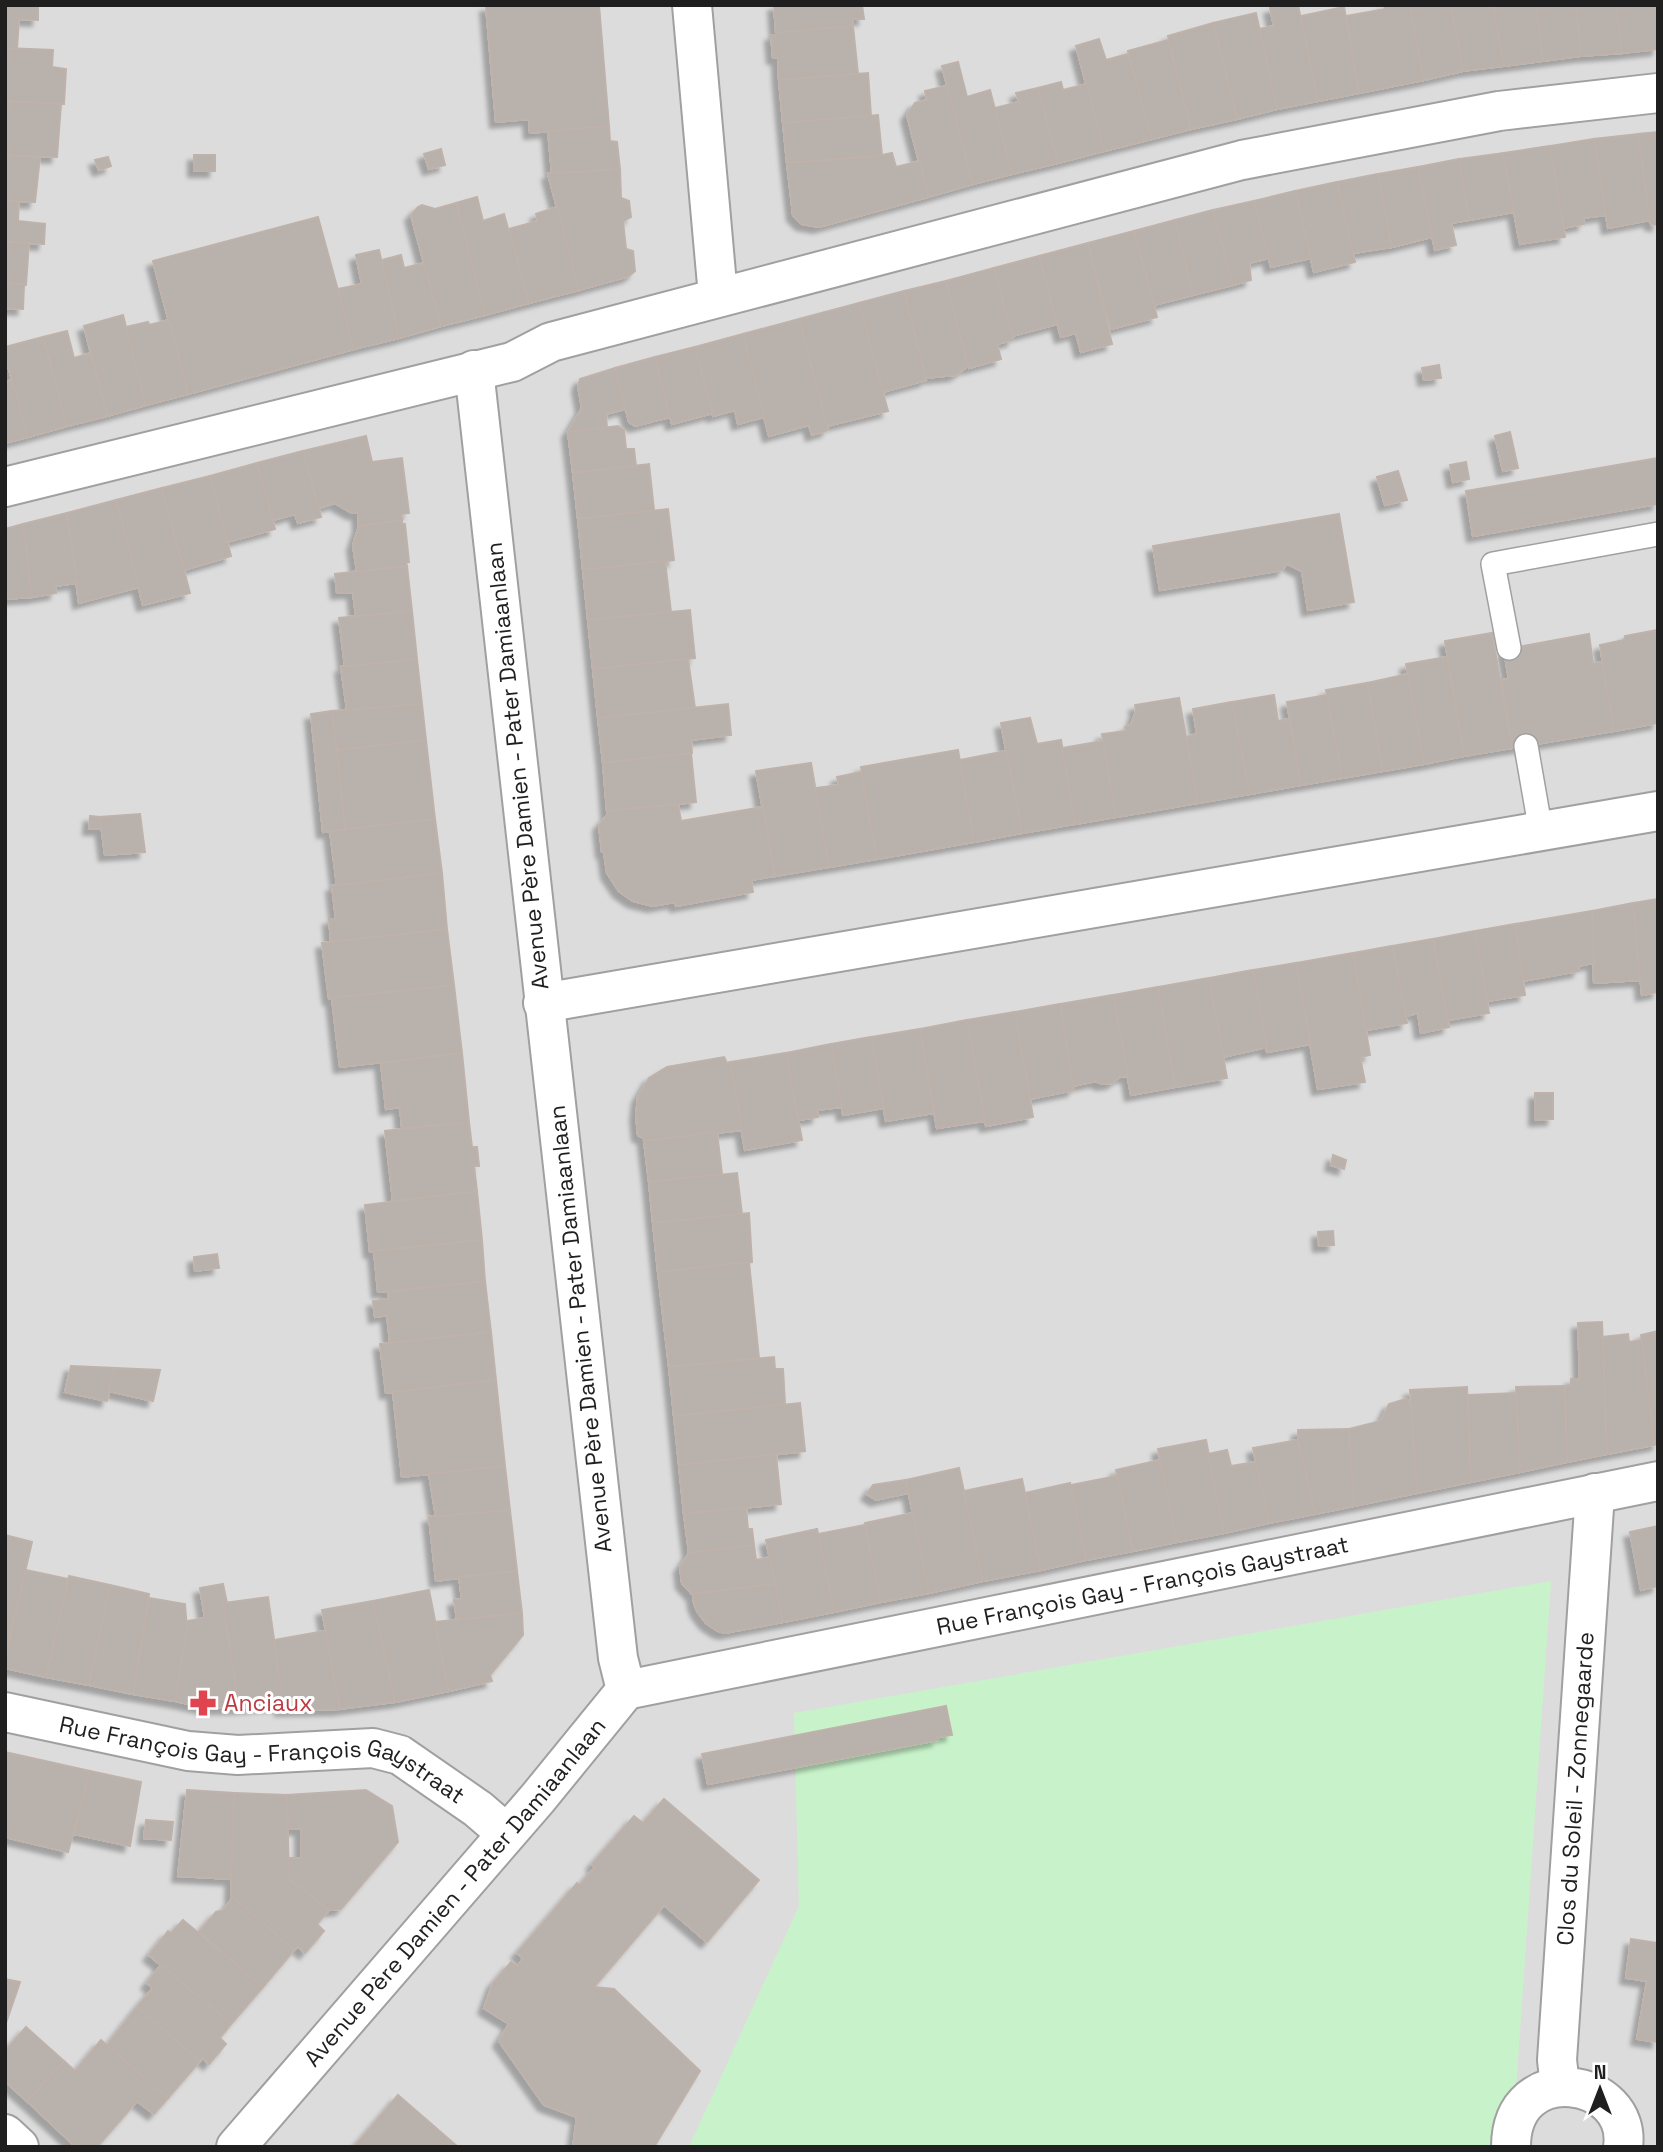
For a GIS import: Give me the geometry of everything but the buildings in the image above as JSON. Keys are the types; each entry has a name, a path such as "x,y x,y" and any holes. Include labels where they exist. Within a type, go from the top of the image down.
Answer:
{"street":[{"path":"692,5 718,296"},
{"path":"5,487 512,362 551,342 1242,160 1499,111 1658,93"},
{"name":"Avenue Père Damien - Pater Damiaanlaan","path":"236,2147 538,1798 626,1690 618,1658 474,370"},
{"path":"544,1003 1658,811"},
{"name":"Rue François Gay - François Gaystraat","path":"626,1690 1658,1480"},
{"name":"Clos du Soleil - Zonnegaarde","path":"1560,2086 1557,2060 1595,1493"},
{"name":"Rue François Gay - François Gaystraat","path":"5,1712 188,1751 238,1755 373,1748 400,1755 478,1809 506,1833"},
{"path":"1511,2147 1511,2134 1516,2117 1528,2102 1542,2091 1560,2086 1597,2094 1611,2107 1620,2123 1623,2147"},
{"path":"5,2134 19,2147"}],"lane":[{"path":"1509,648 1493,564 1658,534"},
{"path":"1526,746 1541,832"}],"shaded area":[{"path":"5,5 1658,5 1658,2147 5,2147"}],"green space":[{"path":"1551,1581 1512,2147 689,2147 799,1906 794,1713"}],"place":[{"name":"Anciaux","path":"203,1703"}]}
